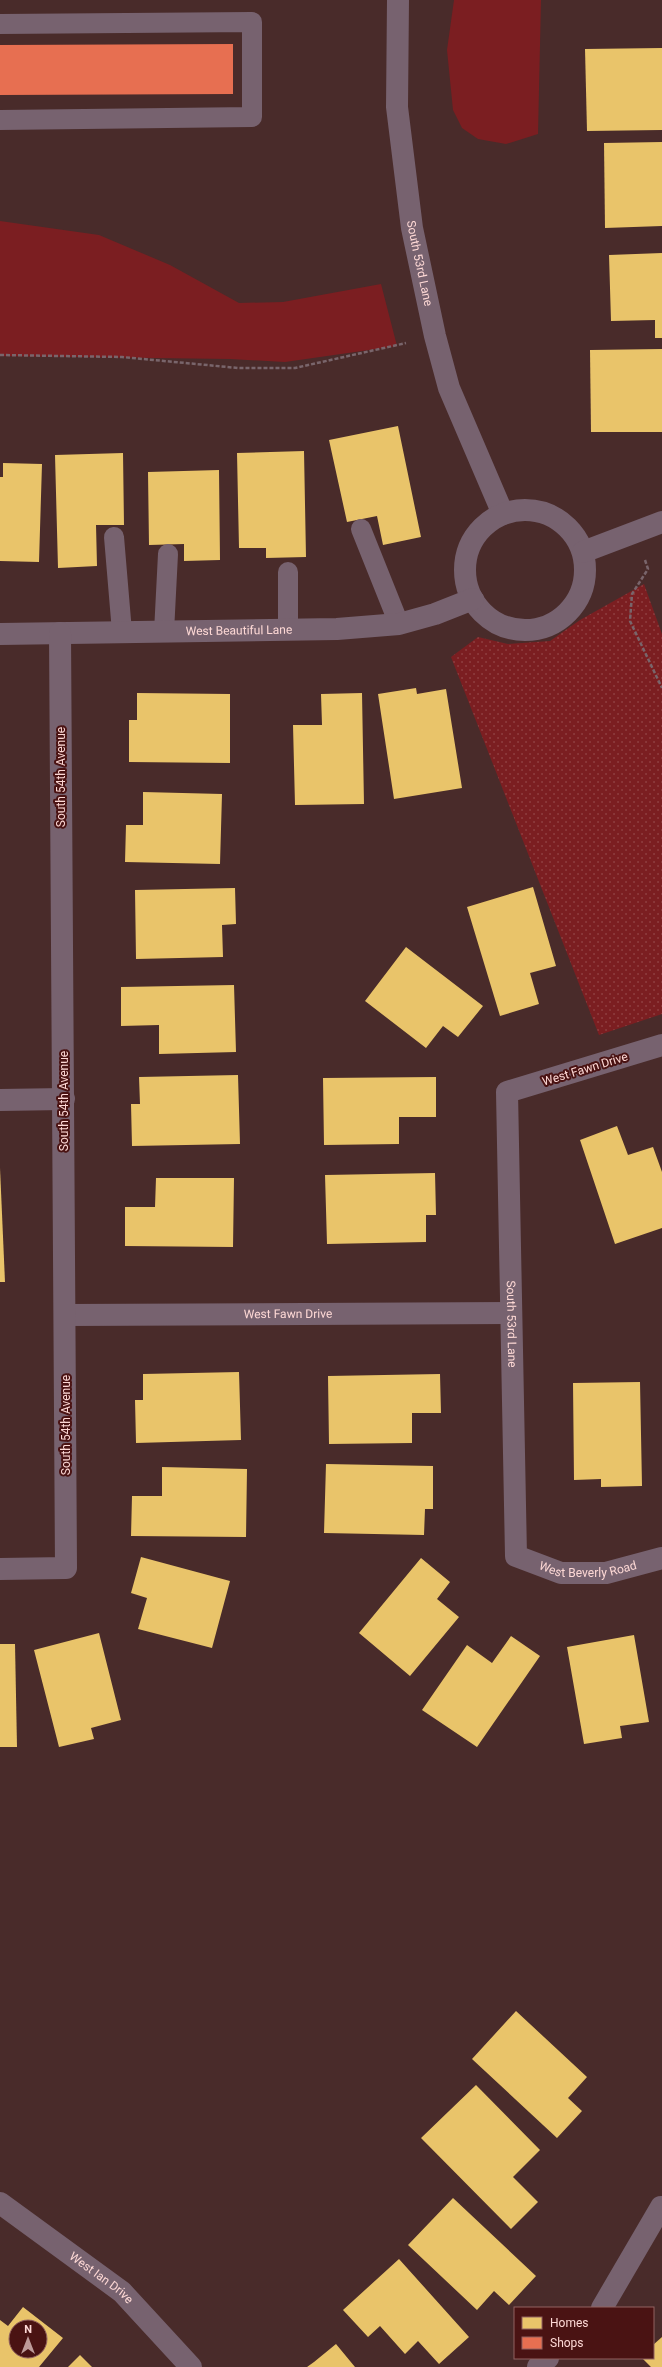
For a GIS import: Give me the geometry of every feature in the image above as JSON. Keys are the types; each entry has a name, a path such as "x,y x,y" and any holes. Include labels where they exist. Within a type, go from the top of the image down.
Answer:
{"street":[{"name":"South 53rd Lane","path":"398,0 397,107 412,228 435,336 449,388 502,514"},
{"path":"522,510 542,512 559,520 574,534 583,552 586,572 581,592 571,609 555,622 537,629 517,629 498,624 481,611 473,599 465,577 466,557 473,539 486,524 502,514 522,510"},
{"path":"583,552 637,530 662,522"},
{"name":"West Beautiful Lane","path":"0,634 288,630 399,624 435,614 473,599"},
{"name":"South 54th Avenue","path":"0,1569 66,1568 66,1315 60,633"},
{"name":"West Fawn Drive","path":"507,1092 662,1045"},
{"name":"South 53rd Lane","path":"507,1092 516,1556"},
{"path":"0,1100 64,1099"},
{"name":"West Fawn Drive","path":"66,1315 511,1313"},
{"name":"West Beverly Road","path":"516,1556 561,1573 606,1573 662,1558"},
{"name":"West Ian Drive","path":"0,2203 122,2292 191,2367"},
{"path":"603,2307 661,2207"},
{"path":"538,2367 547,2359"}],"lane":[{"path":"0,24 252,22 252,117 0,120"},
{"path":"361,529 399,624"},
{"path":"114,538 122,632"},
{"path":"164,632 168,554"},
{"path":"288,572 288,630"}],"path":[{"path":"0,354 122,357 238,368 295,368 435,336"},
{"path":"637,530 648,569 632,594 630,621 662,688"}],"shaded area":[{"path":"454,0 541,0 538,134 506,144 478,139 462,128 453,110 447,50"},
{"path":"0,221 99,235 170,265 239,303 283,302 381,284 397,346 285,362 230,359 0,356"},
{"path":"644,584 662,634 662,1014 599,1035 451,657 478,637 508,644 550,641 580,620"}],"building: Homes":[{"path":"662,48 662,130 587,131 585,49"},
{"path":"662,142 662,226 605,228 604,143"},
{"path":"662,253 662,338 655,338 655,320 611,321 609,255"},
{"path":"662,349 662,432 591,432 590,350"},
{"path":"398,426 421,537 383,545 377,516 347,522 329,440"},
{"path":"304,451 306,557 266,558 266,548 239,548 237,453"},
{"path":"123,453 124,525 96,525 97,566 58,568 55,455"},
{"path":"3,463 42,464 39,562 0,561 0,477 3,477"},
{"path":"219,470 220,560 184,561 184,544 149,545 148,472"},
{"path":"416,688 417,694 446,689 462,788 394,799 378,694"},
{"path":"137,693 230,694 230,763 129,762 129,720 137,720"},
{"path":"362,693 364,804 295,805 293,725 322,725 321,694"},
{"path":"143,792 222,794 220,864 125,862 126,825 143,825"},
{"path":"533,887 556,966 530,973 539,1004 500,1016 467,907"},
{"path":"235,888 236,924 222,925 223,957 136,959 135,890"},
{"path":"406,947 483,1006 458,1037 443,1026 426,1048 365,1001"},
{"path":"234,985 236,1052 159,1054 159,1025 121,1026 121,987"},
{"path":"238,1075 240,1144 132,1146 131,1104 140,1104 139,1077"},
{"path":"436,1077 436,1117 399,1117 399,1144 324,1145 323,1078"},
{"path":"617,1126 628,1155 653,1147 662,1172 662,1228 615,1244 580,1140"},
{"path":"0,1168 5,1282 0,1282"},
{"path":"435,1173 436,1215 426,1215 426,1242 327,1244 325,1175"},
{"path":"156,1178 234,1178 233,1247 125,1246 125,1207 155,1207"},
{"path":"239,1372 241,1440 136,1443 135,1400 143,1400 143,1374"},
{"path":"440,1374 441,1413 412,1413 412,1443 329,1444 328,1376"},
{"path":"640,1382 642,1486 601,1487 601,1479 574,1480 573,1383"},
{"path":"326,1464 433,1466 433,1509 425,1509 424,1535 324,1533"},
{"path":"162,1467 247,1469 246,1537 131,1536 132,1496 162,1496"},
{"path":"141,1557 230,1581 212,1648 138,1629 147,1598 131,1593"},
{"path":"421,1558 450,1582 437,1599 459,1617 410,1676 359,1633"},
{"path":"99,1633 121,1720 91,1728 94,1739 59,1747 34,1650"},
{"path":"634,1635 649,1722 620,1726 622,1738 584,1744 567,1647"},
{"path":"511,1636 540,1656 477,1747 422,1710 467,1645 492,1663"},
{"path":"0,1644 15,1644 17,1747 0,1747"},
{"path":"516,2011 587,2077 568,2098 582,2111 557,2138 472,2059"},
{"path":"476,2085 540,2150 513,2177 538,2202 511,2229 421,2138"},
{"path":"453,2198 536,2276 509,2305 494,2291 477,2310 408,2245"},
{"path":"399,2259 469,2337 439,2364 418,2341 405,2354 380,2326 368,2337 343,2310"},
{"path":"23,2307 38,2319 14,2319"},
{"path":"0,2320 8,2326 8,2359 46,2359 39,2367 0,2367"},
{"path":"48,2326 63,2338 48,2356"},
{"path":"662,2337 662,2367 651,2367 643,2359 654,2359 654,2344"},
{"path":"336,2344 355,2367 307,2367 314,2362"},
{"path":"80,2355 92,2367 68,2367"}],"building: Shops":[{"path":"233,44 233,94 0,95 0,45"}]}
